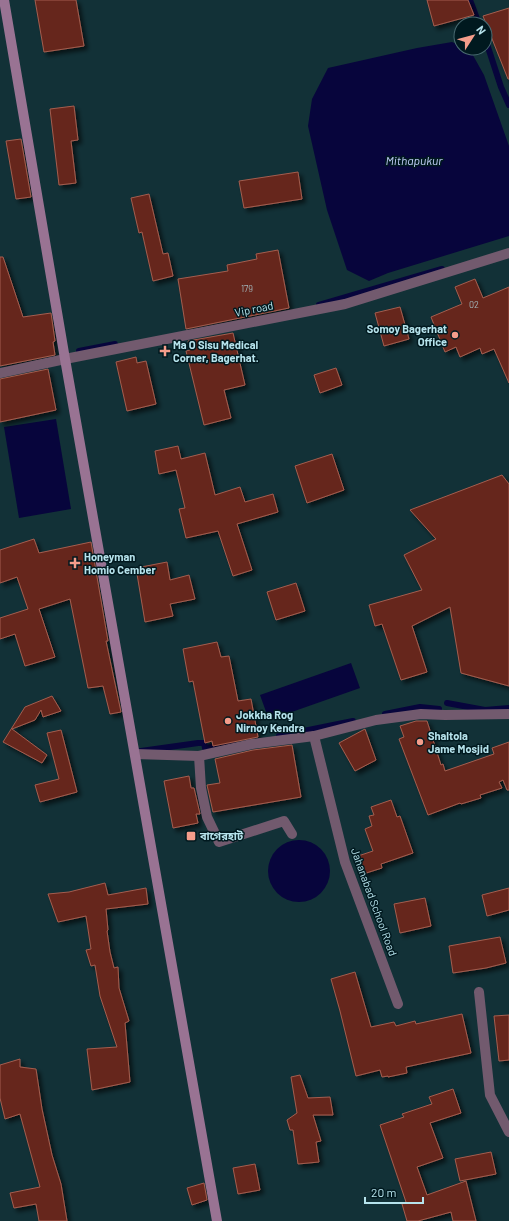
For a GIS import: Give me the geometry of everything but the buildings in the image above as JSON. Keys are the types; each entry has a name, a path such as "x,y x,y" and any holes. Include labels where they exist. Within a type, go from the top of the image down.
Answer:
{"main road":[{"path":"4,0 134,754 217,1221"}],"street":[{"name":"Vip road","path":"0,373 65,358 345,304 509,253"},
{"path":"134,754 199,756 252,744 314,736 376,720 421,714 509,714"},
{"name":"Jahanabad School Road","path":"314,736 345,862 398,1004"},
{"path":"199,756 201,788 207,817 219,842 284,821 292,834"},
{"path":"479,992 490,1095 509,1132"}],"water":[{"name":"Mithapukur","path":"452,42 453,56 473,56 484,75 509,146 509,236 388,273 369,281 347,270 327,210 308,126 312,99 328,68 417,48"},
{"path":"56,419 71,509 19,518 4,427"},
{"path":"351,663 360,688 269,720 260,695"},
{"path":"299,840 311,842 321,849 328,859 330,871 328,883 321,893 311,900 299,902 287,900 277,893 270,883 268,871 270,859 277,849 287,842"}],"waterway":[{"path":"470,0 476,16"},
{"path":"491,56 501,87 509,105"},
{"path":"319,305 442,269"},
{"path":"79,351 115,344"},
{"path":"447,703 485,710 509,708"},
{"path":"385,714 420,707 439,709"},
{"path":"279,736 353,721"},
{"path":"141,751 198,743 204,743 205,748 233,744"}],"place":[{"name":"Somoy Bagerhat Office","path":"455,335"},
{"name":"Ma O Sisu Medical Corner, Bagerhat.","path":"165,351"},
{"name":"Honeyman Homio Cember","path":"75,563"},
{"name":"Jokkha Rog Nirnoy Kendra","path":"228,721"},
{"name":"Shaltola Jame Mosjid","path":"420,742"},
{"name":"বাগেরহাট","path":"191,836"}]}
